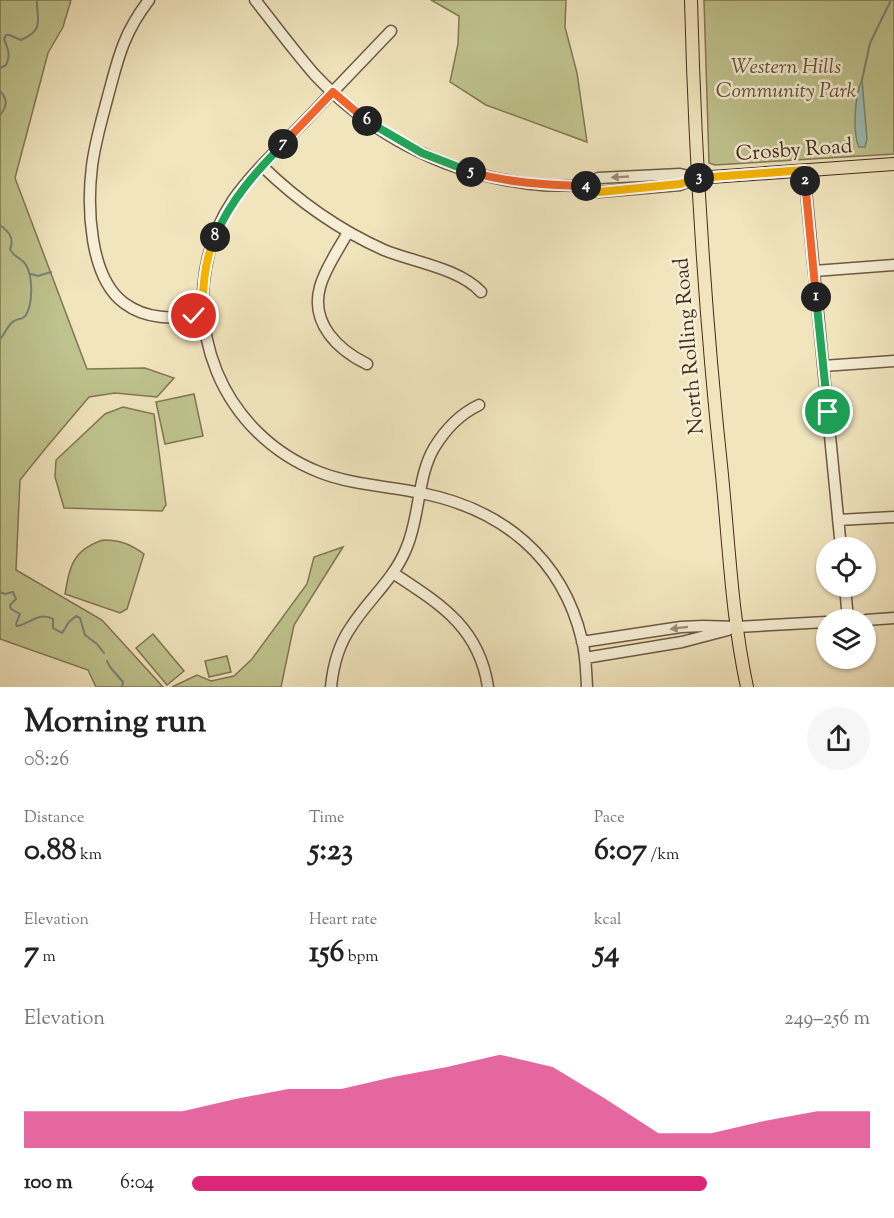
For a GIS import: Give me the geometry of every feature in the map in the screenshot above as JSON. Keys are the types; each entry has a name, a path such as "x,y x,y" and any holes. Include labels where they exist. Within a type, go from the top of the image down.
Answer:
{"main road":[{"name":"North Rolling Road","path":"691,0 697,178 708,348 737,627 747,687"},
{"name":"Crosby Road","path":"697,178 894,164"}],"street":[{"path":"149,0 124,42 95,145 90,192 96,255 102,272 116,294 137,310 159,317 203,316"},
{"name":"Crosby Road","path":"255,0 308,66 351,109 380,130 452,166 507,181 541,185 588,186 599,192 680,184 697,178"},
{"path":"391,30 262,166 232,203 213,242 204,280 203,316 210,351 223,387 232,403 262,436 279,450 318,472 356,482 421,493 466,505 484,513 519,537 536,553 569,603 582,642 587,687"},
{"path":"262,166 312,210 348,232 386,251 465,279 481,292"},
{"path":"804,170 840,537"},
{"path":"348,232 320,287 319,306 325,328 335,343 354,358 367,364"},
{"path":"814,271 894,265"},
{"path":"823,366 894,361"},
{"path":"331,687 337,658 351,626 393,573 412,536 425,472 433,450 456,421 470,409 480,405"},
{"path":"838,520 894,517"},
{"path":"393,573 440,605 464,627 480,656 488,687"},
{"path":"876,619 894,618"},
{"path":"582,642 681,627 737,627 816,623"},
{"path":"585,658 682,642 737,627"}],"green space":[{"path":"0,0 71,0 63,27 48,53 15,178 87,369 145,368 174,378 157,397 115,393 89,397 45,449 20,480 16,570 102,620 163,687 96,687 88,670 0,639"},
{"path":"431,0 566,0 565,27 577,73 587,142 486,105 450,82 458,44 459,16"},
{"name":"Western Hills Community Park","path":"704,0 894,0 894,154 715,165 709,163"},
{"path":"194,394 203,436 165,444 156,402"},
{"path":"123,407 154,414 166,505 162,511 64,508 55,477 56,460 105,414"},
{"path":"103,540 125,543 144,554 127,609 120,613 65,594 71,567 79,554"},
{"path":"343,547 294,625 281,687 172,687 197,675 211,681 234,676 252,659 307,584 314,557"},
{"path":"153,634 184,671 167,685 136,648"},
{"path":"227,656 231,672 209,677 205,661"}],"water":[{"path":"862,80 867,139 865,147 859,147 855,113"}],"waterway":[{"path":"0,68 6,65 9,55 4,39 6,35 21,40 37,28 37,0"},
{"path":"862,80 870,43 891,0"},
{"path":"0,91 6,103 0,115"},
{"path":"0,225 10,235 11,252 26,265 31,290 26,315 12,322 0,339"},
{"path":"31,274 38,276 51,272"},
{"path":"0,592 5,594 13,592 16,599 10,605 11,609 20,614 17,626 43,616 53,619 53,628 62,633 76,616 80,618 85,635 104,653"},
{"path":"107,661 123,682 122,687"}],"route":[{"path":"194,316 203,316 202,298 207,262 221,222 232,203 262,166 333,92 372,125 396,140 452,166 507,181 541,185 588,186 599,192 680,184 697,178 804,170 828,412"}]}
